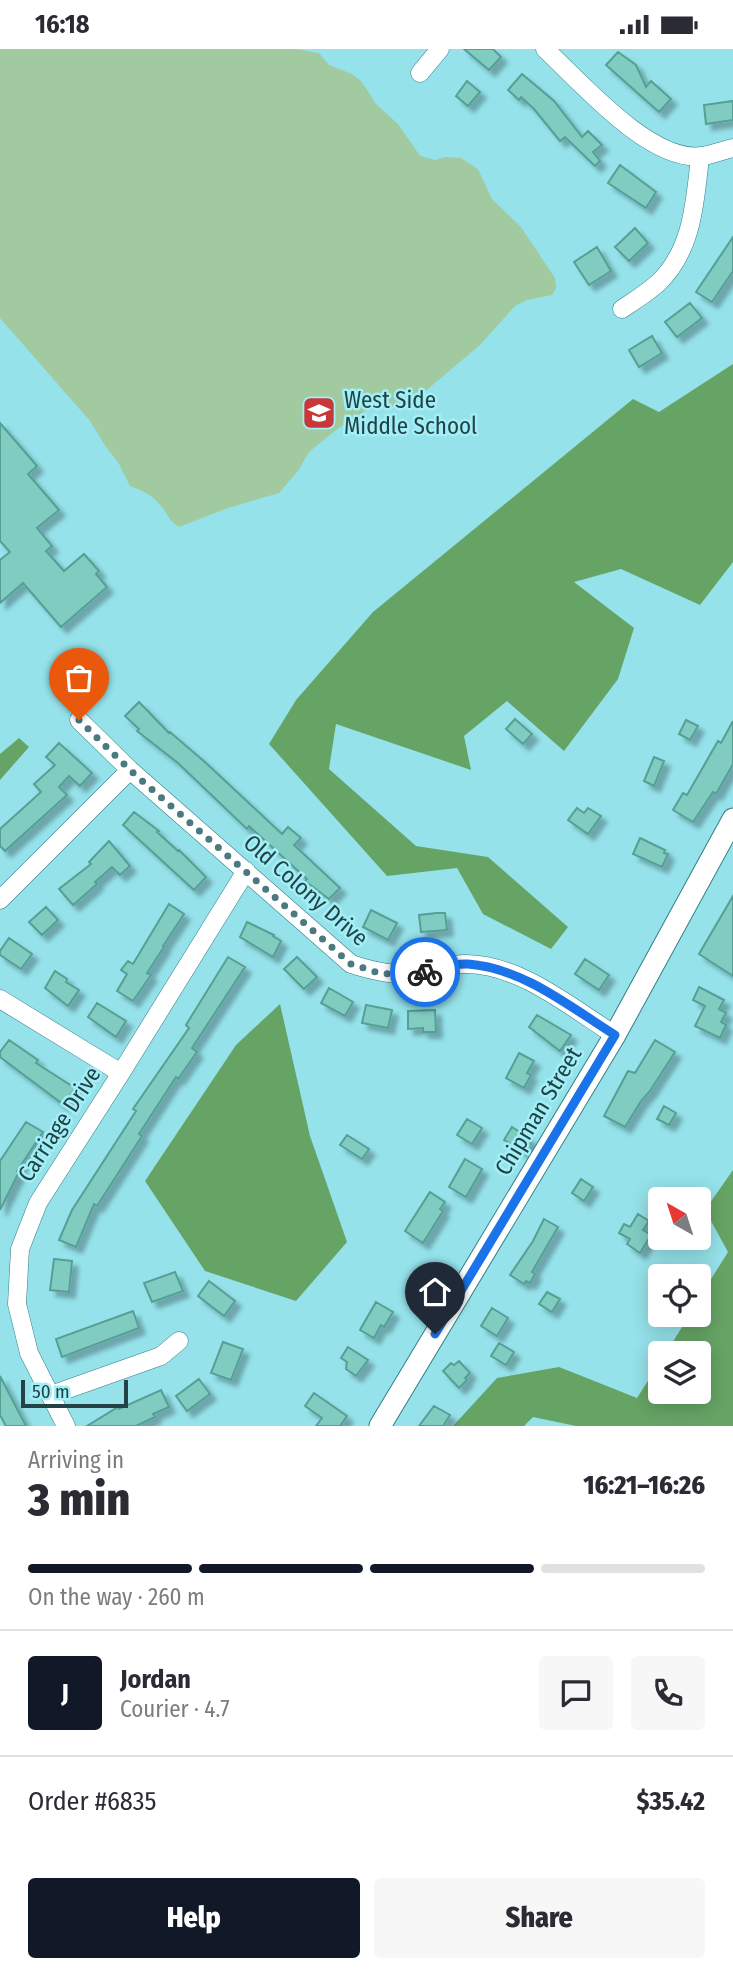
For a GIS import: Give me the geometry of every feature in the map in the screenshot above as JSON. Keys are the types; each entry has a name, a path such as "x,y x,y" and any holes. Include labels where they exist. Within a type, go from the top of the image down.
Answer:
{"street":[{"path":"419,73 440,49"},
{"path":"545,49 632,130 666,151 700,157 733,148"},
{"path":"622,309 658,283 680,254 692,222 700,157"},
{"name":"Old Colony Drive","path":"79,720 131,771 351,964 382,974 421,973 465,964 496,969 531,982 615,1035"},
{"path":"0,900 131,771"},
{"name":"Chipman Street","path":"380,1426 615,1035 733,819"},
{"name":"Carriage Drive","path":"66,1426 29,1353 17,1304 20,1249 38,1203 246,871"},
{"path":"0,999 121,1073"},
{"path":"51,1395 161,1356 179,1341"}],"green space":[{"path":"0,49 295,49 319,53 329,65 352,74 362,82 376,104 398,124 420,156 435,160 446,157 461,158 478,169 492,199 521,227 555,278 556,288 552,295 527,300 515,306 480,345 423,393 402,404 365,411 336,430 309,452 298,471 279,493 228,508 179,527 154,498 130,486 118,462 90,421 0,318"},
{"path":"733,364 733,562 700,605 621,569 574,582 634,628 618,679 564,751 507,701 464,736 471,770 336,724 329,769 416,846 488,857 568,927 551,949 483,914 457,868 387,876 269,744 296,700 373,612 633,399 659,412"},
{"path":"19,738 29,747 0,780 0,754"},
{"path":"280,1004 310,1136 347,1242 296,1301 205,1271 145,1181 236,1045"},
{"path":"733,1170 733,1426 576,1426 533,1417 524,1426 453,1426 497,1378 559,1367 637,1398 648,1381 648,1404 711,1404 711,1341 673,1341 682,1327 711,1327 711,1279 728,1252 711,1221 711,1201"}],"building":[{"path":"464,49 493,49 501,57 489,70"},
{"path":"618,52 636,65 646,87 651,81 671,99 659,112 606,65"},
{"path":"522,74 554,101 582,137 588,131 602,145 593,152 600,161 595,166 565,137 560,141 534,109 508,90"},
{"path":"467,81 480,92 468,106 456,96"},
{"path":"733,101 733,120 706,124 704,105"},
{"path":"620,165 656,192 646,208 608,183"},
{"path":"635,228 648,243 629,261 615,247"},
{"path":"733,237 733,271 712,302 696,292"},
{"path":"597,247 611,271 589,285 574,262"},
{"path":"690,303 702,318 677,337 665,322"},
{"path":"652,336 662,353 639,367 629,350"},
{"path":"0,423 37,466 28,474 59,510 37,528 52,546 46,551 64,571 84,554 99,571 96,574 107,587 61,627 23,583 0,603 0,560 10,552 0,541"},
{"path":"139,702 169,733 206,763 282,834 288,827 301,838 294,845 340,888 329,899 305,881 307,879 249,826 247,829 178,763 137,731 139,729 125,716"},
{"path":"515,719 532,734 523,744 506,729"},
{"path":"686,720 698,726 690,740 679,734"},
{"path":"733,721 733,764 716,794 713,792 693,822 673,810 683,793 687,795 718,741 721,743"},
{"path":"59,743 92,773 80,786 69,776 59,787 67,795 5,851 0,846 0,829 41,792 34,784 55,765 46,757"},
{"path":"654,757 664,761 654,786 644,781"},
{"path":"577,808 584,813 588,808 601,816 588,834 568,820"},
{"path":"134,812 159,831 157,832 206,877 194,890 123,825"},
{"path":"640,838 665,850 664,853 668,854 662,867 633,854"},
{"path":"109,841 130,866 120,875 112,867 73,905 59,889 91,864 89,862"},
{"path":"733,896 733,976 699,954"},
{"path":"169,904 184,914 147,973 151,975 133,1001 117,991 127,974 121,970 128,961 133,964"},
{"path":"46,907 58,920 42,935 29,922"},
{"path":"371,910 397,923 388,940 363,927"},
{"path":"445,913 447,930 421,932 419,915"},
{"path":"247,922 281,941 273,957 240,937"},
{"path":"9,938 32,954 21,969 0,955"},
{"path":"228,957 245,967 192,1048 197,1052 178,1079 176,1077 97,1206 94,1204 76,1247 59,1240 72,1210 136,1111 133,1109 189,1028 186,1025"},
{"path":"297,957 317,977 304,989 284,969"},
{"path":"585,959 609,975 599,990 575,974"},
{"path":"55,971 79,990 68,1006 45,988"},
{"path":"699,987 724,1000 719,1009 726,1013 721,1022 726,1025 720,1038 695,1026 705,1006 693,1000"},
{"path":"329,988 353,1002 345,1016 321,1003"},
{"path":"97,1003 126,1021 116,1037 88,1017"},
{"path":"366,1005 392,1010 388,1028 362,1023"},
{"path":"435,1010 436,1032 423,1032 423,1028 408,1029 408,1011"},
{"path":"537,1015 571,1035 560,1051 529,1027"},
{"path":"9,1040 38,1060 36,1063 75,1088 64,1105 0,1057 0,1052"},
{"path":"655,1040 675,1052 625,1127 604,1116 628,1071 635,1073"},
{"path":"519,1053 534,1061 527,1073 531,1075 524,1088 506,1078"},
{"path":"664,1106 676,1113 669,1125 657,1119"},
{"path":"467,1119 482,1128 472,1144 457,1135"},
{"path":"26,1122 43,1132 17,1171 19,1172 0,1210 0,1161"},
{"path":"512,1127 532,1140 525,1153 504,1140"},
{"path":"347,1135 369,1149 362,1159 340,1145"},
{"path":"465,1159 482,1169 466,1197 449,1187"},
{"path":"581,1179 593,1187 584,1201 572,1193"},
{"path":"430,1192 445,1202 440,1209 443,1211 423,1243 405,1231"},
{"path":"638,1214 648,1220 643,1230 648,1233 648,1240 640,1253 627,1244 630,1239 619,1233 624,1224 630,1227"},
{"path":"544,1219 558,1227 532,1272 535,1274 530,1283 526,1281 524,1284 510,1275"},
{"path":"54,1259 72,1261 69,1292 50,1290"},
{"path":"175,1272 183,1291 152,1302 144,1283"},
{"path":"209,1281 235,1301 224,1316 198,1296"},
{"path":"423,1281 434,1289 420,1309 409,1302"},
{"path":"547,1292 560,1299 552,1312 539,1304"},
{"path":"376,1302 393,1312 374,1338 360,1330"},
{"path":"492,1308 508,1318 497,1336 481,1326"},
{"path":"133,1311 139,1328 62,1357 56,1339"},
{"path":"223,1342 243,1349 231,1380 211,1373"},
{"path":"499,1343 514,1352 506,1365 491,1356"},
{"path":"348,1347 368,1360 356,1376 346,1369 347,1362 341,1358"},
{"path":"459,1361 470,1373 459,1388 443,1371 451,1363 454,1365"},
{"path":"0,1376 26,1426 6,1426 0,1415"},
{"path":"199,1379 210,1394 187,1411 176,1396"},
{"path":"161,1390 169,1407 153,1414 155,1417 136,1426 87,1426 118,1407 119,1409"},
{"path":"314,1393 347,1416 340,1426 316,1426 322,1418 305,1406"},
{"path":"434,1406 450,1415 443,1426 419,1426"}],"way so far":[{"path":"79,720 131,771 351,964 382,974 425,972"}],"place":[{"name":"West Side Middle School","path":"319,413"}],"route":[{"path":"425,972 465,964 496,969 531,982 615,1035 435,1334"}]}
